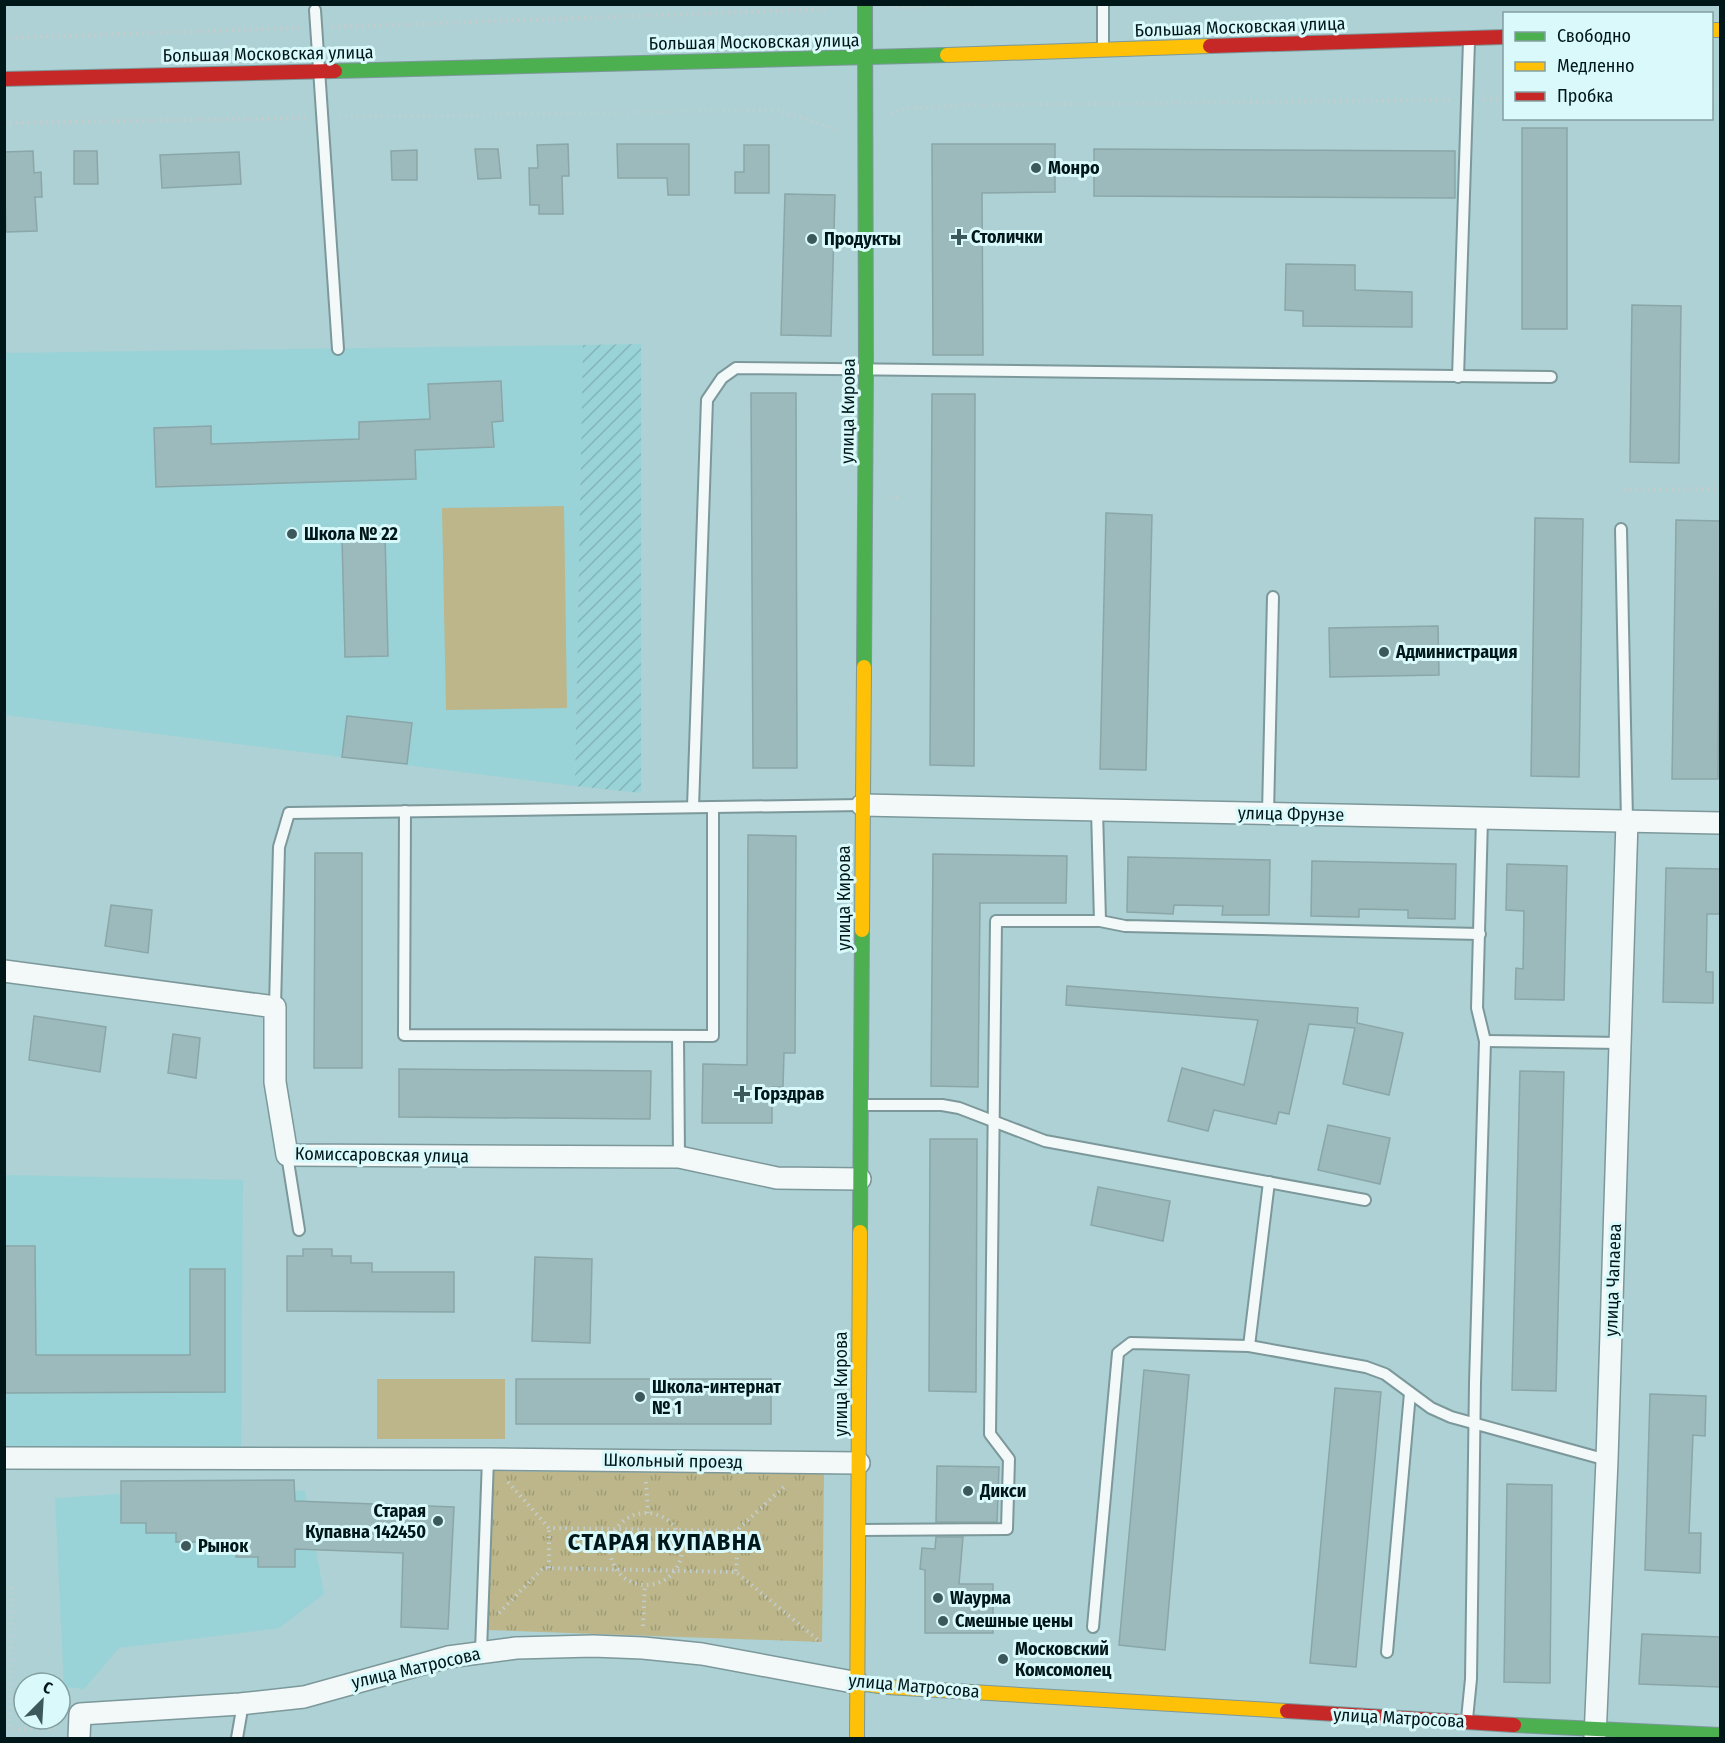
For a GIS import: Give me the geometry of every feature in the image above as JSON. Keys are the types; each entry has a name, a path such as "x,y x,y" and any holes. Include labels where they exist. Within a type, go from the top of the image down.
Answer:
{"street":[{"name":"улица Кирова","path":"857,1738 866,370 865,4"},
{"name":"Большая Московская улица","path":"4,79 865,57 1503,37"},
{"name":"улица Фрунзе","path":"862,805 1720,823"},
{"name":"улица Чапаева","path":"1596,1734 1627,821"},
{"path":"4,971 276,1007"},
{"name":"Комиссаровская улица","path":"276,1007 275,1082 287,1155 679,1157 777,1178 860,1179"},
{"name":"Школьный проезд","path":"4,1458 488,1459 859,1463"},
{"name":"улица Матросова","path":"79,1727 304,1696 412,1665 482,1641 643,1648 702,1654 887,1687 1467,1722 1596,1734 1720,1735"}],"lane":[{"path":"1103,4 1103,50"},
{"path":"315,10 338,349"},
{"path":"1458,377 1469,38"},
{"path":"693,807 707,400 722,378 736,368 1551,377"},
{"path":"1621,529 1627,821"},
{"path":"1268,813 1273,597"},
{"path":"276,1007 279,847 289,813 862,805"},
{"path":"405,811 404,1035 713,1036 713,807"},
{"path":"1097,810 1100,921"},
{"path":"1467,1722 1471,1679 1485,1041 1477,1008 1482,818"},
{"path":"858,1530 1007,1529 1009,1459 990,1434 996,921 1100,921 1125,926 1480,934"},
{"path":"678,1036 679,1157"},
{"path":"1485,1041 1620,1043"},
{"path":"861,1105 942,1105 959,1108 1045,1141 1365,1200"},
{"path":"287,1155 299,1230"},
{"path":"1249,1346 1269,1182"},
{"path":"1093,1628 1118,1353 1131,1343 1249,1346 1366,1367 1385,1374 1431,1408 1451,1418 1607,1460"},
{"path":"1387,1652 1410,1393"},
{"path":"482,1641 488,1459"},
{"path":"237,1738 241,1715"}],"path":[{"path":"879,7 1069,4"},
{"path":"4,38 830,9"},
{"path":"4,123 778,110 835,130 881,132 889,114 908,108 973,105 1503,99"},
{"path":"1624,490 1720,489"},
{"path":"488,1459 549,1528 549,1568"},
{"path":"645,1460 648,1513"},
{"path":"549,1528 736,1531 811,1462"},
{"path":"648,1513 659,1515 676,1530 681,1542 681,1554 678,1565 662,1581 645,1585 628,1580 616,1569 610,1551 611,1539 625,1519 636,1514 648,1513"},
{"path":"736,1572 739,1527"},
{"path":"482,1641 543,1568 674,1570 736,1572 830,1650"},
{"path":"642,1633 645,1585"},
{"path":"4,1589 11,1588 10,1729 79,1727"}],"shaded area":[{"path":"641,344 641,793 575,786 583,345"},
{"name":"Школа № 22","path":"583,345 575,786 5,715 5,353"},
{"path":"5,1175 243,1180 241,1447 5,1451"},
{"name":"Рынок","path":"217,1488 305,1491 324,1594 279,1628 119,1648 84,1689 72,1688 72,1671 63,1671 55,1498"}],"green space":[{"path":"564,506 567,708 446,710 442,508"},
{"path":"377,1379 505,1379 505,1439 377,1439"},
{"path":"494,1471 824,1474 822,1642 487,1630"}],"building":[{"path":"1522,128 1567,128 1567,329 1522,329"},
{"path":"568,144 569,176 562,176 563,214 539,214 539,205 530,205 529,168 538,168 537,145"},
{"path":"617,144 689,144 689,195 668,195 667,178 618,178"},
{"path":"932,144 1055,144 1055,192 982,193 983,355 933,355"},
{"path":"744,145 769,145 769,193 735,193 735,172 744,172"},
{"path":"475,149 498,149 501,178 478,179"},
{"path":"1094,149 1455,151 1455,198 1094,196"},
{"path":"417,150 417,180 392,180 391,151"},
{"path":"33,151 34,173 41,172 42,197 35,197 37,231 6,232 4,152"},
{"path":"74,151 97,151 98,184 74,184"},
{"path":"239,152 241,184 162,188 160,155"},
{"path":"785,194 835,195 831,336 781,335"},
{"path":"1286,264 1355,265 1355,290 1412,292 1412,327 1303,326 1303,311 1285,310"},
{"path":"1632,305 1681,306 1679,463 1630,462"},
{"path":"501,381 503,421 492,422 494,447 415,450 416,479 156,487 154,428 211,426 211,444 359,439 359,422 430,419 428,384"},
{"path":"751,393 796,393 797,768 753,768"},
{"path":"932,394 975,394 974,766 930,765"},
{"path":"1106,513 1152,515 1146,770 1100,769"},
{"path":"1535,518 1583,519 1579,777 1531,776"},
{"path":"1676,520 1720,521 1718,779 1672,779"},
{"path":"385,535 388,656 345,657 342,537"},
{"name":"Администрация","path":"1438,626 1439,675 1330,677 1329,628"},
{"path":"347,716 412,723 407,764 342,757"},
{"path":"748,835 796,836 795,1053 784,1053 783,1087 772,1087 772,1123 702,1123 703,1064 747,1065"},
{"path":"315,853 362,853 362,1068 314,1068"},
{"path":"933,854 1067,856 1066,903 980,903 978,1087 931,1086"},
{"path":"1128,857 1270,860 1269,915 1222,915 1223,906 1174,905 1173,914 1127,912"},
{"path":"1312,861 1456,864 1455,919 1408,918 1408,910 1359,909 1359,917 1311,916"},
{"path":"1507,864 1567,866 1564,1000 1515,999 1516,968 1523,969 1524,911 1506,910"},
{"path":"1666,868 1720,869 1720,914 1707,914 1706,972 1713,972 1713,1003 1663,1002"},
{"path":"111,905 152,910 148,953 105,946"},
{"path":"1067,986 1358,1008 1357,1023 1403,1033 1389,1095 1343,1084 1355,1028 1309,1024 1289,1114 1279,1112 1276,1124 1214,1110 1208,1131 1168,1121 1182,1068 1244,1085 1258,1020 1066,1005"},
{"path":"34,1016 106,1027 100,1072 29,1060"},
{"path":"173,1034 200,1038 196,1078 168,1073"},
{"path":"399,1069 651,1071 650,1119 399,1117"},
{"path":"1520,1071 1564,1072 1556,1391 1512,1390"},
{"path":"1328,1125 1390,1138 1380,1184 1318,1170"},
{"path":"930,1139 977,1139 976,1392 929,1391"},
{"path":"1098,1187 1170,1201 1163,1241 1091,1225"},
{"path":"4,1246 35,1246 36,1355 190,1355 190,1269 225,1269 225,1392 4,1393"},
{"path":"303,1249 332,1249 332,1256 351,1256 351,1263 372,1263 372,1272 454,1272 454,1312 287,1311 287,1256 303,1256"},
{"path":"535,1257 592,1259 590,1343 532,1341"},
{"path":"1144,1370 1189,1375 1165,1650 1119,1645"},
{"path":"516,1379 771,1379 771,1424 516,1424"},
{"path":"1335,1388 1381,1392 1356,1667 1310,1663"},
{"path":"1650,1394 1706,1396 1705,1436 1693,1435 1689,1533 1701,1533 1700,1573 1645,1570"},
{"path":"937,1466 999,1467 997,1522 936,1522"},
{"path":"294,1480 295,1501 454,1507 448,1629 401,1627 403,1553 295,1549 295,1567 258,1567 258,1557 236,1557 236,1551 211,1551 212,1542 176,1542 176,1533 146,1533 146,1523 121,1523 121,1481"},
{"path":"1507,1484 1552,1485 1550,1683 1504,1682"},
{"path":"936,1537 963,1537 959,1584 993,1584 993,1633 925,1633 925,1570 920,1569 922,1548 935,1549"},
{"path":"1642,1634 1720,1637 1720,1687 1639,1684"}],"traffic: fast":[{"path":"864,667 865,4"},
{"path":"335,71 947,55"},
{"path":"860,1232 862,930"},
{"path":"1514,1725 1720,1735"}],"traffic: slow":[{"path":"1713,30 1720,30"},
{"path":"947,55 1210,46"},
{"path":"862,930 864,667"},
{"path":"857,1738 860,1232"},
{"path":"858,1683 887,1687 1287,1711"}],"traffic: jam":[{"path":"1210,46 1503,37"},
{"path":"4,79 335,71"},
{"path":"1287,1711 1514,1725"}],"place":[{"name":"Монро","path":"1036,168"},
{"name":"Столички","path":"959,237"},
{"name":"Продукты","path":"812,239"},
{"name":"Школа № 22","path":"292,534"},
{"name":"Администрация","path":"1384,652"},
{"name":"Горздрав","path":"742,1094"},
{"name":"Школа-интернат № 1","path":"640,1397"},
{"name":"Дикси","path":"968,1491"},
{"name":"Старая Купавна 142450","path":"438,1521"},
{"name":"Рынок","path":"186,1546"},
{"name":"Wаурма","path":"938,1598"},
{"name":"Смешные цены","path":"943,1621"},
{"name":"Московский Комсомолец","path":"1003,1659"}],"district":[{"name":"СТАРАЯ КУПАВНА","path":"665,1542"}]}
